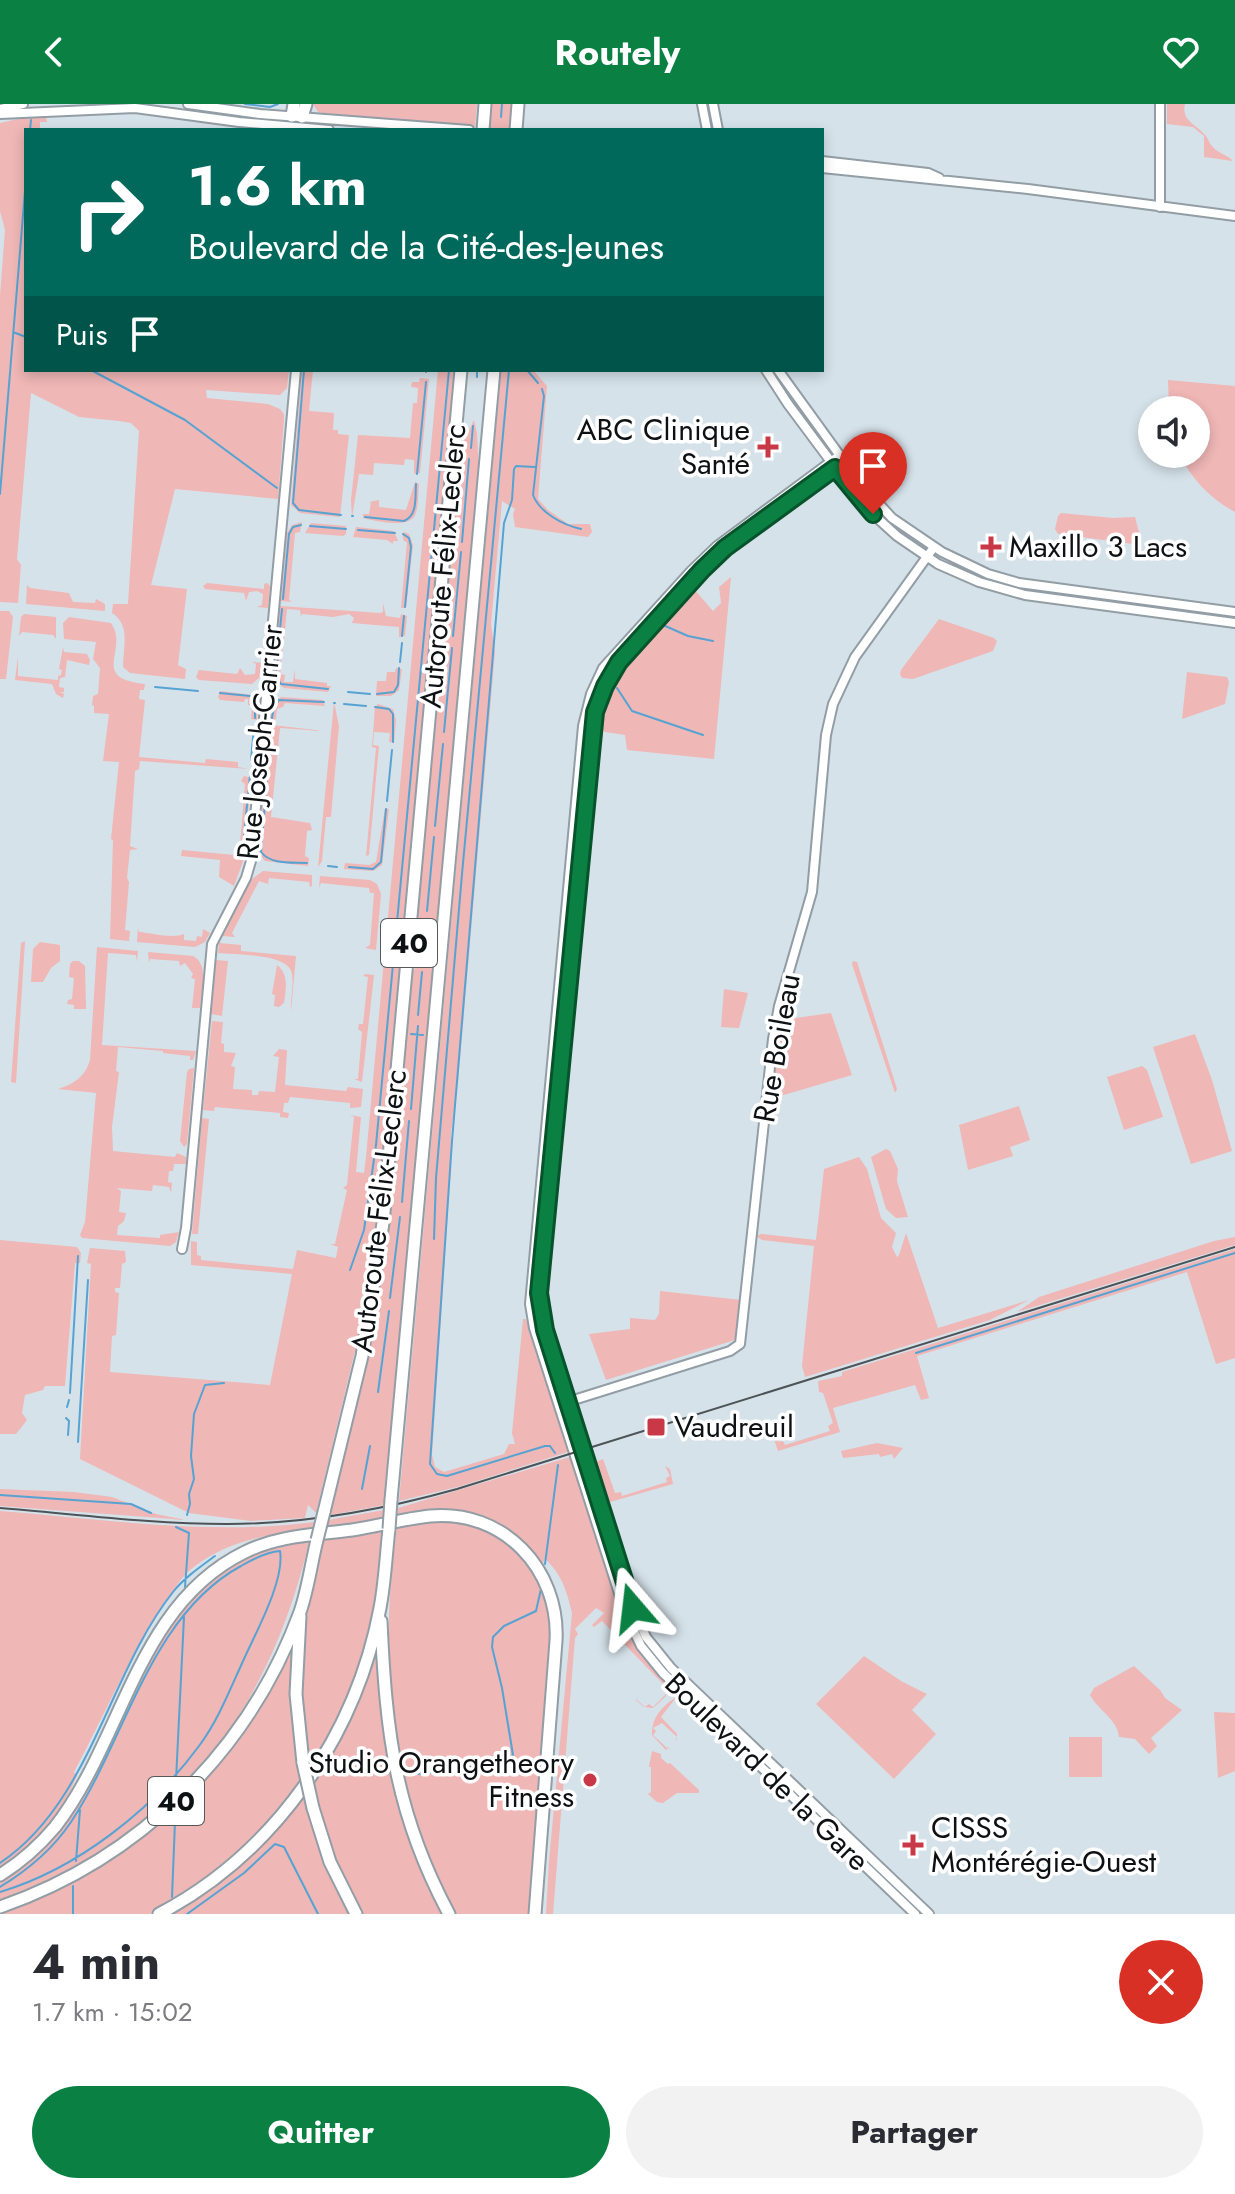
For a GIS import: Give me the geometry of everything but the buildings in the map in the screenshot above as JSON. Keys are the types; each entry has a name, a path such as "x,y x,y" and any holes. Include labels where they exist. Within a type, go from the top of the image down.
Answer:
{"highway":[{"path":"296,122 306,104"},
{"path":"483,128 485,104"},
{"path":"516,128 518,104"},
{"name":"Autoroute Félix-Leclerc","path":"0,1907 50,1887 98,1861 140,1833 181,1797 214,1761 252,1707 300,1612 362,1356 383,1223 461,372"},
{"name":"Autoroute Félix-Leclerc","path":"159,1914 193,1894 233,1864 266,1833 298,1796 347,1712 364,1667 380,1609 494,372"},
{"path":"0,1875 35,1849 67,1810 162,1626 184,1596 206,1576 245,1552 275,1540 421,1517 453,1515 489,1524 523,1548 545,1578 554,1606 556,1641 535,1914"},
{"path":"380,1609 385,1707 396,1771 418,1848 449,1914"},
{"path":"300,1612 296,1694 303,1763 330,1862 356,1914"}],"main road":[{"path":"0,111 23,104"},
{"path":"188,104 321,128"},
{"path":"702,104 707,128"},
{"path":"713,104 718,128"},
{"path":"1160,104 1160,207"},
{"path":"0,111 53,107 141,108 296,122 426,128"},
{"path":"824,161 928,173 943,181"},
{"path":"824,168 1235,216"},
{"name":"Rue Joseph-Carrier","path":"182,1249 212,944 246,878 251,861 296,372"},
{"path":"767,372 833,465 873,514 926,557 971,580 1025,595 1235,623"},
{"path":"779,372 886,512 934,547 980,571 1019,583 1235,612"},
{"name":"Boulevard de la Gare","path":"842,458 725,548 702,570 619,662 595,712 539,1287 543,1324 564,1402 625,1612 644,1651 668,1678 915,1914"},
{"name":"Rue Boileau","path":"564,1402 730,1351 740,1344 775,1024 812,892 828,723 838,691 852,663 934,547"},
{"name":"Boulevard de la Gare","path":"564,1402 633,1608 650,1643 671,1668 929,1914"}],"shaded area":[{"path":"313,104 477,104 475,127 323,113 318,112"},
{"path":"491,104 512,104 510,128 489,128"},
{"path":"1167,104 1185,104 1187,118 1205,135 1214,148 1233,161 1204,157 1204,136 1193,127 1167,124"},
{"path":"27,117 46,117 47,122 40,122 40,128 24,128 24,372 289,372 287,388 280,395 206,390 207,398 268,404 280,409 284,420 278,499 175,489 151,585 187,589 178,665 186,669 185,679 130,673 123,667 124,630 112,613 113,604 128,604 139,431 131,423 79,417 31,393 17,559 21,565 18,603 0,602 0,296 5,230 0,211 0,123"},
{"path":"302,372 313,372 309,411 334,413 333,430 349,435 340,517 300,513 291,505"},
{"path":"438,372 454,372 371,1262 358,1338 316,1513 308,1505 305,1518 251,1521 189,1513 80,1459 90,1248 125,1251 126,1262 122,1264 120,1288 115,1288 115,1292 119,1293 110,1372 270,1385 292,1274 191,1265 191,1241 197,1242 197,1255 201,1256 201,1260 293,1269 297,1250 336,1258 338,1247 330,1244 335,1244 347,1190 343,1188 347,1185 354,1117 350,1115 361,1117 356,1172 364,1173"},
{"path":"501,372 535,372 547,386 538,499 568,524 590,524 592,532 588,537 515,527 515,509 502,501 491,624 495,652 458,1083 451,1132 432,1455 435,1467 444,1472 504,1454 509,1444 515,1444 512,1433 523,1319 526,1319 571,1451 461,1486 399,1501"},
{"path":"420,378 429,379 420,473 414,474 414,460 405,459 404,465 374,463 373,475 359,474 352,518 358,435 410,438 413,403 417,403 418,388 411,387 412,382 419,382"},
{"path":"1168,380 1235,386 1235,512 1202,488 1188,468 1210,468 1210,396 1169,396"},
{"path":"474,420 479,473 438,920 434,950 429,956 420,956 414,951 458,466 465,438"},
{"path":"415,482 419,484 418,505 410,520 390,523 363,518 363,514 369,514 369,502 379,500 379,507 406,510"},
{"path":"1061,513 1135,517 1141,540 1133,544 1058,534 1055,529"},
{"path":"302,522 300,532 295,533 289,600 292,602 281,601 287,533 292,525"},
{"path":"311,523 346,526 346,534 305,533"},
{"path":"356,527 394,531 398,541 393,541 393,544 387,540 353,537"},
{"path":"404,532 409,534 413,545 406,608 401,608 407,542 404,541"},
{"path":"731,577 714,759 627,750 625,735 599,728 607,698 622,668 640,652 650,634 692,590 713,611 721,603 719,587"},
{"path":"207,583 264,589 267,583 270,586 268,608 257,607 262,605 263,594 257,591 249,592 246,601 244,593 205,589 203,586"},
{"path":"27,585 69,593 73,602 95,603 96,599 105,604 105,611 26,604"},
{"path":"383,603 386,616 407,616 405,636 399,637 399,627 352,623 354,618 349,614 333,617 302,614 301,617 300,610 287,609 284,640 277,640 280,606 380,613 383,612"},
{"path":"0,611 9,611 13,617 6,679 0,679"},
{"path":"24,614 56,617 56,639 53,635 22,632 19,636"},
{"path":"69,617 111,623 116,633 114,669 118,676 128,681 145,684 144,690 140,690 139,699 145,700 139,757 205,763 206,759 238,762 238,767 249,769 140,761 139,769 135,771 130,846 138,849 130,850 127,878 125,930 130,931 129,941 110,939 111,839 119,762 103,761 109,714 94,713 92,705 93,696 98,694 100,668 93,659 96,642 64,639 63,623"},
{"path":"939,619 994,638 997,641 993,651 913,679 902,678 901,670"},
{"path":"277,645 283,645 280,674 285,675 284,682 293,682 295,669 295,679 327,683 331,686 328,692 284,688 279,684 274,669"},
{"path":"63,647 64,652 87,654 90,660 89,665 67,660 65,677 60,678 59,687 64,688 64,692 60,692 64,694 63,698 56,694 52,684 15,680 18,657 18,676 58,680 62,670 59,669"},
{"path":"252,662 263,663 261,676 252,684 199,680 196,677 199,670 237,674 240,668 245,675 255,674 256,664"},
{"path":"396,668 402,669 399,690 391,696 376,696 377,681 386,681 387,672 395,672"},
{"path":"1187,672 1227,677 1225,704 1182,719"},
{"path":"220,691 253,695 258,702 257,720 251,719 252,706 248,705 248,699 244,702 220,700"},
{"path":"281,697 323,700 325,706 285,703 277,709 276,719 273,720 270,718 273,702"},
{"path":"334,702 339,726 331,817 326,817 322,861 318,867"},
{"path":"378,704 393,709 396,720 394,743 389,742 390,733 374,732 373,745 379,746 369,855 366,856 376,748 372,747 375,707"},
{"path":"269,727 324,731 280,728 271,817 310,823 312,830 307,831 305,856 309,858 308,866 265,861 258,853"},
{"path":"244,776 252,778 244,848 240,846 245,784 241,781"},
{"path":"385,808 389,809 382,865 373,871 344,869 345,863 369,865 376,862"},
{"path":"182,850 245,856 234,886 219,877 220,860 181,856"},
{"path":"263,871 312,875 312,886 309,882 269,878 268,884 259,881 232,933 235,937 222,936 252,879"},
{"path":"320,876 370,880 377,884 381,894 376,950 365,948 370,945 374,893 370,893 369,888 321,883 319,888"},
{"path":"138,928 139,932 162,935 184,934 184,940 196,941 197,936 202,937 203,929 210,933 205,942 195,947 137,942"},
{"path":"25,941 16,1083 11,1082 21,943"},
{"path":"40,942 60,945 60,961 51,968 43,982 31,982 33,949"},
{"path":"219,943 241,945 241,951 296,956 291,1011 292,974 289,967 272,959 218,953"},
{"path":"97,947 138,951 137,962 136,955 108,953 102,1045 196,1051 193,1060 190,1060 190,1056 163,1051 118,1047 113,1151 175,1157 177,1153 186,1157 186,1164 174,1164 173,1171 169,1171 171,1193 169,1187 153,1185 152,1191 117,1188 121,1191 119,1212 126,1213 124,1221 118,1226 117,1235 160,1238 160,1235 179,1232 176,1242 170,1246 82,1238 80,1235 85,1222 96,1093 58,1089 78,1079 90,1060"},
{"path":"148,952 193,956 198,960 203,972 200,1008 192,1008 195,979 191,978 193,974 185,963 180,966 179,961 150,959 149,963"},
{"path":"216,960 228,961 222,1016 211,1014"},
{"path":"73,961 85,966 86,1009 74,1009 74,1005 67,1004 72,999 74,978 69,977"},
{"path":"853,961 857,962 897,1089 895,1093 852,964"},
{"path":"418,964 428,964 433,970 433,987 385,1505 330,1515 381,1283 395,1168 411,974"},
{"path":"277,965 286,982 284,1003 279,1007 274,1006 275,995 272,994"},
{"path":"374,975 362,1082 354,1079 358,1079 362,1032 358,1029 359,1024 363,1024 368,977 363,976"},
{"path":"724,989 748,993 739,1028 721,1027"},
{"path":"831,1013 852,1075 770,1099 781,1020"},
{"path":"212,1021 223,1022 221,1043 224,1044 224,1052 236,1053 231,1066 235,1067 233,1089 252,1090 252,1095 258,1095 259,1091 275,1092 279,1057 273,1056 279,1049 287,1050 285,1085 346,1091 348,1087 363,1089 361,1107 350,1108 350,1103 290,1097 288,1103 284,1103 283,1112 289,1113 288,1118 280,1117 280,1113 215,1107 214,1111 203,1110"},
{"path":"1195,1034 1232,1151 1191,1164 1153,1047"},
{"path":"1142,1066 1147,1070 1163,1117 1124,1130 1107,1077"},
{"path":"194,1068 187,1144 184,1147 180,1141 187,1072"},
{"path":"1019,1106 1030,1140 1010,1147 1013,1156 968,1170 959,1125"},
{"path":"202,1118 209,1119 198,1234 192,1234"},
{"path":"886,1149 890,1151 898,1169 897,1181 908,1217 896,1218 886,1209 871,1157"},
{"path":"859,1157 867,1169 881,1218 896,1233 892,1247 897,1257 906,1233 938,1328 1029,1300 990,1320 805,1377 802,1366 814,1246 762,1240 756,1236 816,1240 824,1169"},
{"path":"1235,1237 1235,1245 1017,1312 1039,1297"},
{"path":"0,1240 77,1247 81,1253 80,1263 75,1263 65,1386 45,1386 43,1390 25,1395 22,1413 27,1420 16,1434 0,1434"},
{"path":"1235,1249 1235,1358 1216,1364 1187,1272 917,1356 929,1398 921,1400 915,1385 833,1408 840,1432 778,1451 773,1436 775,1431 778,1430 778,1442 783,1441 785,1445 830,1431 828,1426 833,1423 823,1393 819,1392 818,1381 842,1376 842,1372"},
{"path":"660,1291 741,1300 737,1337 606,1380 589,1334 630,1329 630,1318 655,1320 659,1314"},
{"path":"877,1443 903,1448 894,1459 892,1454 843,1458 841,1451"},
{"path":"570,1457 627,1626 643,1655 668,1686 666,1696 653,1708 644,1707 636,1699 645,1707 649,1704 653,1707 666,1694 665,1686 602,1621 594,1627 592,1625 604,1613 596,1608 575,1629 578,1634 575,1638 553,1914 546,1914 572,1613 566,1591 560,1577 545,1559 542,1564 526,1545 494,1524 460,1517 397,1518 398,1508"},
{"path":"603,1459 615,1493 621,1492 622,1496 667,1482 666,1478 670,1476 665,1466 670,1469 673,1484 610,1502 595,1462"},
{"path":"0,1489 112,1497 156,1514 186,1520 0,1506"},
{"path":"384,1510 383,1521 326,1529 328,1520"},
{"path":"0,1511 197,1527 314,1522 312,1531 281,1533 236,1544 208,1557 185,1575 126,1669 56,1815 25,1850 0,1867"},
{"path":"423,1520 467,1521 504,1537 541,1578 553,1625 531,1914 455,1914 415,1820 394,1725 389,1627 397,1526"},
{"path":"383,1529 375,1596 362,1655 341,1712 309,1772 301,1701 302,1652 310,1594 324,1537"},
{"path":"310,1538 292,1601 269,1660 240,1714 205,1762 164,1806 116,1843 61,1875 0,1901 0,1880 58,1830 166,1628 182,1608 212,1578 228,1567 264,1551"},
{"path":"292,1639 291,1701 301,1783 274,1817 222,1868 150,1914 0,1914 0,1911 97,1867 143,1835 200,1783"},
{"path":"375,1648 378,1648 382,1718 395,1785 416,1851 443,1914 360,1914 333,1856 311,1785 350,1717"},
{"path":"864,1656 927,1694 912,1710 936,1734 894,1779 816,1704"},
{"path":"1134,1666 1165,1698 1182,1710 1151,1738 1157,1746 1149,1754 1135,1739 1119,1737 1115,1725 1090,1695 1094,1688"},
{"path":"675,1698 685,1699 712,1729 704,1723 700,1726 690,1709 675,1699 661,1717 677,1737 662,1723 653,1728 656,1731 653,1735 667,1748 670,1747 666,1750 652,1735 652,1729 658,1714"},
{"path":"1214,1712 1235,1713 1235,1771 1218,1778"},
{"path":"1069,1737 1102,1737 1102,1777 1069,1777"},
{"path":"652,1751 661,1754 661,1758 670,1763 699,1793 677,1793 663,1803 648,1794 651,1792 649,1767"},
{"path":"304,1795 320,1850 350,1914 170,1914 243,1861 275,1830"}],"waterway":[{"path":"245,104 270,107 278,104"},
{"path":"501,117 502,104"},
{"path":"30,128 31,120"},
{"path":"0,494 24,203"},
{"path":"13,332 24,336"},
{"path":"95,372 185,420 277,488"},
{"path":"304,372 293,503 299,510 341,515"},
{"path":"350,1270 364,1230 376,1145 449,372"},
{"path":"477,372 477,377"},
{"path":"434,1239 436,1178 462,874 509,372"},
{"path":"529,372 538,383"},
{"path":"417,474 426,382"},
{"path":"542,389 544,396 533,495 553,517 581,529"},
{"path":"471,448 473,426"},
{"path":"462,542 469,459"},
{"path":"535,467 516,466 514,469 512,500 504,523 452,1141 430,1464 437,1474 447,1476 545,1446 550,1446 555,1453"},
{"path":"365,517 404,521 412,515 416,484"},
{"path":"283,599 289,534 293,527 301,525"},
{"path":"310,526 346,529"},
{"path":"358,530 395,533"},
{"path":"403,534 409,538 411,547 405,607"},
{"path":"453,636 461,552"},
{"path":"279,639 282,609"},
{"path":"402,636 404,616"},
{"path":"663,625 688,636 713,641"},
{"path":"400,662 402,643"},
{"path":"279,645 276,676 281,684 328,689"},
{"path":"444,732 452,648"},
{"path":"377,694 394,692 398,685 399,668"},
{"path":"155,687 198,691"},
{"path":"617,688 632,711 703,735"},
{"path":"348,692 370,694"},
{"path":"220,693 250,696 255,702 255,718"},
{"path":"272,718 274,706 279,700 324,702"},
{"path":"344,704 366,706"},
{"path":"375,707 389,709 393,714 393,742"},
{"path":"251,760 254,727"},
{"path":"271,727 261,852 276,861 307,863"},
{"path":"435,826 443,744"},
{"path":"387,801 392,750"},
{"path":"243,845 250,776"},
{"path":"349,867 373,869 381,862 386,809"},
{"path":"427,911 434,837"},
{"path":"328,866 337,867"},
{"path":"418,1015 422,972"},
{"path":"411,1109 418,1026"},
{"path":"411,1034 423,1035"},
{"path":"402,1202 409,1121"},
{"path":"390,1298 400,1217"},
{"path":"916,1353 1235,1253"},
{"path":"70,1393 78,1256"},
{"path":"78,1442 88,1280"},
{"path":"378,1392 389,1311"},
{"path":"187,1515 194,1479 191,1456 194,1414 205,1385 224,1383"},
{"path":"67,1407 69,1400"},
{"path":"66,1418 69,1421 68,1435"},
{"path":"362,1489 370,1446"},
{"path":"545,1564 558,1465"},
{"path":"0,1495 131,1504 151,1513"},
{"path":"176,1527 189,1533 185,1587"},
{"path":"0,1887 39,1858 71,1822 161,1647 184,1615 210,1588 241,1566 265,1554 280,1551 278,1576 262,1621 224,1704 199,1746 180,1770 136,1814 84,1853 29,1882 0,1892"},
{"path":"0,1863 31,1837 78,1772 131,1660 173,1592 215,1556"},
{"path":"418,1774 487,1765 513,1755 492,1647 493,1637 504,1626 536,1611 541,1589"},
{"path":"176,1780 184,1617"},
{"path":"76,1861 80,1810"},
{"path":"172,1897 175,1822"},
{"path":"187,1914 244,1873 275,1844 284,1847 318,1914"},
{"path":"73,1886 73,1914"}],"railway":[{"path":"0,1508 142,1521 227,1524 314,1518 400,1503 457,1489 1235,1247"}],"place":[{"name":"ABC Clinique Santé","path":"768,447"},
{"name":"Maxillo 3 Lacs","path":"991,547"},
{"name":"Vaudreuil","path":"656,1427"},
{"name":"Studio Orangetheory Fitness","path":"590,1780"},
{"name":"CISSS Montérégie-Ouest","path":"913,1845"}],"route":[{"path":"633,1608 545,1330 539,1293 595,712 619,662 702,570 725,548 835,468 873,514"}]}
